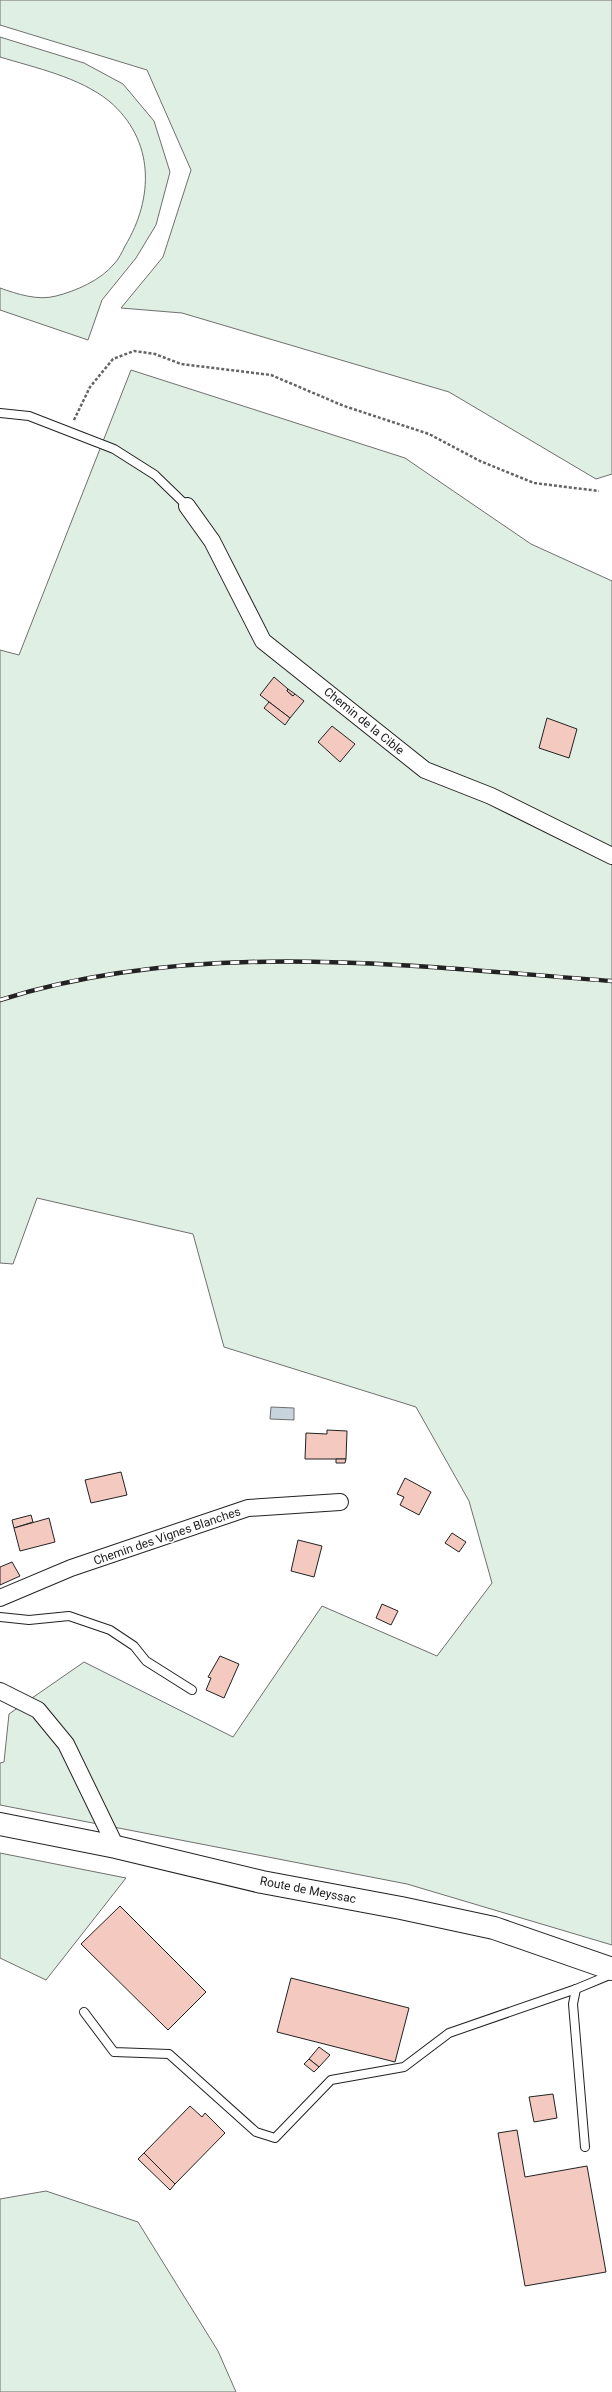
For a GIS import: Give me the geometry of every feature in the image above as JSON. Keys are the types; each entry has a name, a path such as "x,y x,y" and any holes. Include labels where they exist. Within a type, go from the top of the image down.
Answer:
{"main road":[{"name":"Route de Meyssac","path":"0,1824 116,1848 262,1882 402,1908 494,1928 612,1969"}],"street":[{"name":"Chemin de la Cible","path":"187,506 212,541 263,641 425,770 491,796 612,856"},
{"name":"Chemin des Vignes Blanches","path":"0,1598 71,1568 248,1508 340,1502"},
{"path":"0,1691 38,1710 66,1744 116,1848"}],"lane":[{"path":"0,413 29,416 114,448 155,475 187,506"},
{"path":"0,1617 28,1620 69,1616 110,1630 134,1646 146,1661 192,1690"},
{"path":"84,2012 114,2052 169,2054 256,2132 275,2138 331,2080 404,2067 450,2033 531,2003 576,1989 612,1974"},
{"path":"576,1989 573,2004 585,2147"}],"path":[{"path":"69,431 90,387 112,359 134,351 155,354 181,364 271,375 344,406 429,434 480,461 534,483 599,491"}],"green space":[{"path":"0,0 612,0 612,474 596,479 449,392 182,313 121,308 163,257 191,170 147,70 0,25"},
{"path":"0,37 84,63 123,84 154,121 170,172 156,225 136,258 102,300 88,340 0,310 0,288 28,296 42,298 56,296 80,288 109,270 122,253 135,228 141,209 145,189 145,170 142,151 135,133 124,116 109,101 71,79 0,57"},
{"path":"131,370 405,458 531,544 612,581 612,1945 407,1884 0,1805 0,1763 4,1762 9,1714 84,1662 233,1737 322,1606 437,1656 492,1583 469,1501 416,1407 224,1347 193,1234 37,1198 13,1264 0,1263 0,650 19,655"},
{"path":"0,1853 126,1878 46,1980 0,1958"},
{"path":"46,2191 138,2222 218,2351 236,2392 0,2392 0,2199"}],"shaded area":[{"path":"271,1407 294,1408 294,1420 270,1419"}],"building":[{"path":"274,677 288,689 287,691 293,696 295,694 304,701 290,718 260,695"},
{"path":"288,689 295,694 293,696 287,691"},
{"path":"269,702 290,718 285,725 264,708"},
{"path":"547,718 577,729 569,758 539,748"},
{"path":"332,726 355,744 340,762 318,742"},
{"path":"327,1430 347,1431 346,1459 305,1459 306,1433 327,1434"},
{"path":"336,1459 346,1459 345,1463 336,1463"},
{"path":"121,1472 127,1495 91,1503 85,1480"},
{"path":"405,1478 431,1492 419,1515 400,1505 404,1497 397,1494"},
{"path":"31,1515 33,1522 14,1528 12,1520"},
{"path":"49,1518 55,1542 20,1551 14,1528"},
{"path":"452,1533 466,1542 459,1552 445,1543"},
{"path":"298,1540 322,1546 314,1577 291,1571"},
{"path":"12,1562 20,1576 0,1585 0,1567"},
{"path":"382,1604 398,1611 391,1625 376,1618"},
{"path":"220,1656 239,1664 224,1698 206,1690 211,1678 208,1677"},
{"path":"120,1906 206,1992 168,2030 81,1944"},
{"path":"291,1978 409,2008 395,2062 277,2032"},
{"path":"319,2047 330,2055 319,2067 309,2059"},
{"path":"309,2059 319,2067 314,2072 304,2064"},
{"path":"553,2094 557,2118 534,2122 529,2097"},
{"path":"190,2106 202,2117 205,2113 225,2133 175,2184 144,2153"},
{"path":"517,2130 525,2177 587,2166 606,2272 525,2286 498,2133"},
{"path":"144,2153 175,2184 170,2190 138,2159"}],"railway":[{"path":"0,1000 75,981 151,969 227,963 304,962 381,964 612,981"}]}
